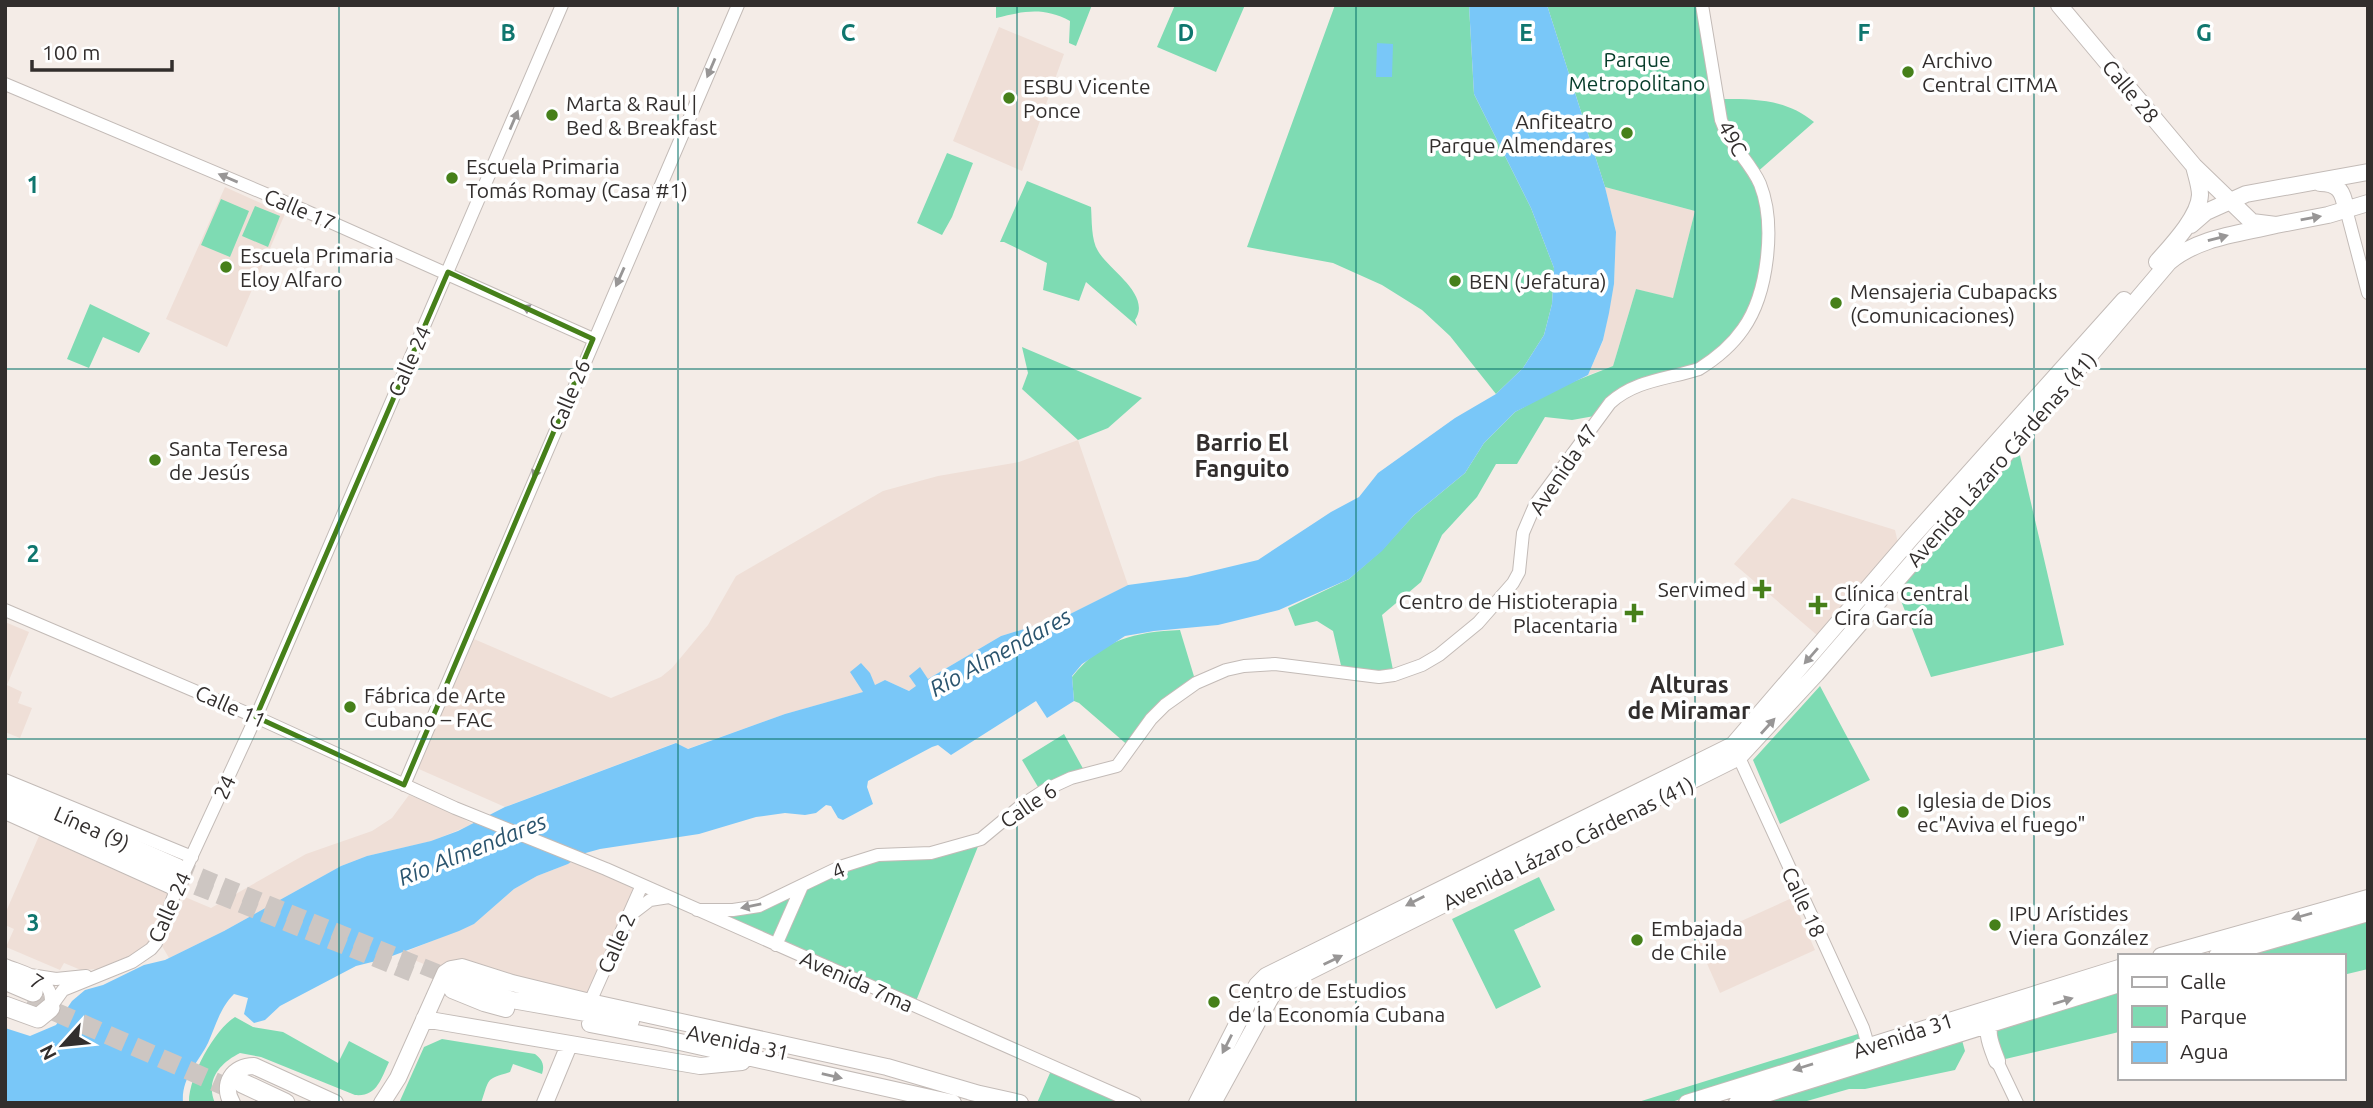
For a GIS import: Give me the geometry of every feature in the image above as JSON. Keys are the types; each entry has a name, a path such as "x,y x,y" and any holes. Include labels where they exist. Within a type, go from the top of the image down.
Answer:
{"highway":[{"path":"5,980 30,989"},
{"path":"5,990 30,989"},
{"path":"5,1006 34,1018 41,1017 50,1008"},
{"path":"237,1092 261,1103"},
{"path":"237,1092 285,1103"}],"main road":[{"name":"Calle 28","path":"2059,5 2199,171 2252,222 2270,225"},
{"name":"Calle 28","path":"2199,171 2246,194"},
{"name":"Avenida Lázaro Cárdenas (41)","path":"2179,236 2191,218 2200,194 2199,171"},
{"name":"Avenida Lázaro Cárdenas (41)","path":"1197,1103 1257,985 1266,976 1428,894 1736,751 1912,537 2179,236 2206,212 2246,194 2368,172"},
{"path":"2311,183 2335,184 2343,195 2346,209"},
{"path":"2268,191 2258,196 2252,205 2254,216 2270,225"},
{"name":"Avenida Lázaro Cárdenas (41)","path":"1213,1103 1276,988 1736,751 1815,674 2169,262 2201,243 2270,225 2328,215 2368,203"},
{"name":"Línea (9)","path":"5,790 176,878"},
{"name":"Línea (9)","path":"5,802 176,878"},
{"path":"2168,954 2368,898"},
{"path":"2224,954 2368,913"},
{"path":"454,1024 442,1009 448,987 445,973 462,967 512,983 590,1002 887,1067 979,1094"},
{"name":"Avenida 31","path":"1687,1103 1870,1053 2006,1011 2118,968"},
{"name":"Avenida 31","path":"1737,1103 1870,1053 1960,1033 1989,1024 2006,1011 2118,984"},
{"path":"385,1100 424,1020 448,987"},
{"name":"Avenida 31","path":"448,987 484,1003 509,1010 662,1038 953,1103"},
{"name":"Avenida 31","path":"448,987 708,1035 1020,1103"},
{"path":"1997,1061 2001,1049 2000,1030 2006,1011"},
{"path":"424,1020 700,1066 740,1061 783,1065"},
{"path":"416,1036 432,1027 454,1024"},
{"path":"1989,1024 1991,1044 1997,1061"},
{"path":"1960,1033 1975,1041 1997,1061"},
{"path":"535,1039 552,1059 555,1079"},
{"path":"545,1103 569,1045"},
{"path":"237,1092 227,1092 230,1078 234,1072 254,1066 335,1103"}],"street":[{"name":"Calle 24","path":"256,717 562,5"},
{"name":"Calle 26","path":"404,785 738,5"},
{"name":"49C","path":"1702,5 1723,129 1755,174 1763,194 1768,223 1765,266"},
{"name":"Calle 17","path":"5,83 448,272 593,339"},
{"path":"2346,209 2368,293"},
{"name":"Avenida 47","path":"1117,766 1151,719 1165,705 1196,683 1226,670 1275,664 1378,677 1394,675 1422,665 1439,655 1478,623 1513,583 1519,572 1522,533 1535,505 1610,403 1636,386 1699,369 1718,355 1749,319 1760,291 1765,266"},
{"name":"Calle 11","path":"5,610 256,717 454,808 578,859"},
{"name":"24","path":"192,857 256,717"},
{"name":"Calle 18","path":"1736,751 1863,1028 1870,1053"},
{"name":"Calle 6","path":"981,839 1045,790 1071,778 1117,766"},
{"path":"5,780 192,857"},
{"path":"5,813 176,878"},
{"name":"4","path":"698,910 733,910 760,905 840,867 878,855 932,853 981,839"},
{"name":"Calle 24","path":"50,1008 63,990 132,962 151,949 156,943 176,878 192,857"},
{"name":"Avenida 7ma","path":"578,859 1135,1103"},
{"name":"Calle 2","path":"590,1002 642,885"},
{"path":"776,945 802,886"},
{"path":"628,918 650,900 669,897"},
{"name":"7","path":"5,965 30,989 42,981 51,991 50,1008"},
{"name":"Calle 24","path":"30,989 56,979 107,973"},
{"path":"1997,1061 2017,1103"}],"highlighted area":[{"path":"448,272 593,339 404,785 256,717"}],"shaded area":[{"name":"ESBU Vicente Ponce","path":"999,27 1064,54 1022,171 953,141"},
{"name":"Escuela Primaria Eloy Alfaro","path":"225,187 285,214 227,347 166,319"},
{"path":"1605,187 1695,211 1673,299 1636,289 1613,366 1588,375 1603,341 1614,284 1616,232"},
{"path":"1078,440 1128,585 1064,617 1001,636 928,679 920,668 916,687 909,691 885,680 875,686 869,676 864,692 785,714 687,749 675,743 505,807 412,766 467,636 611,698 661,677 672,668 708,625 736,576 883,491 938,476 1019,462"},
{"name":"Clínica Central Cira García","path":"1792,498 1895,530 1900,552 1824,641 1734,564"},
{"path":"5,622 29,632 7,685 22,692 18,703 32,708 20,738 5,732"},
{"path":"409,795 473,824 432,841 367,856 341,866 224,931 169,958 162,946 185,897 211,908 306,854 372,831 392,818"},
{"path":"39,836 169,894 150,943 125,961 99,969 81,970 64,963 60,970 6,947 14,929 5,925 5,914"},
{"path":"582,854 642,885 590,1001 445,973 400,954 474,924 514,889 537,876 568,864"},
{"path":"1792,898 1815,950 1720,993 1697,941"}],"green space":[{"path":"996,5 1092,5 1076,46 1069,43 1070,21 1043,12 996,18"},
{"path":"1175,5 1245,5 1216,72 1157,47"},
{"path":"1335,5 1469,5 1474,94 1531,208 1554,268 1552,304 1544,335 1523,368 1496,394 1450,336 1422,310 1382,285 1333,263 1247,247"},
{"name":"Parque Metropolitano","path":"1547,5 1702,5 1716,99 1780,104 1814,122 1755,174 1768,223 1755,306 1708,364 1651,381 1600,415 1572,420 1545,417 1517,464 1496,464 1477,497 1442,535 1421,582 1382,615 1394,675 1343,674 1333,631 1317,621 1295,626 1288,608 1349,579 1381,551 1414,515 1465,473 1484,443 1515,412 1560,387 1613,366 1636,289 1673,298 1695,211 1605,187"},
{"path":"947,153 973,163 942,235 917,223"},
{"path":"1027,181 1091,207 1092,230 1098,251 1127,283 1138,301 1139,311 1135,320 1137,326 1086,282 1079,301 1043,290 1047,263 1000,242"},
{"path":"221,199 249,211 230,257 201,245"},
{"path":"255,206 280,216 268,247 242,236"},
{"path":"90,304 150,333 139,353 103,337 89,368 67,359"},
{"path":"1022,347 1142,398 1108,428 1078,440 1022,389 1028,373"},
{"path":"2012,421 2064,645 1931,677 1894,583 1816,674 1733,745"},
{"path":"1180,630 1196,683 1182,691 1131,748 1074,701 1072,677 1095,654 1120,640 1148,633"},
{"path":"1820,686 1870,780 1780,824 1753,760"},
{"path":"1064,734 1086,774 1041,792 1022,760"},
{"path":"981,839 914,1006 697,910 733,910 878,855 931,853"},
{"path":"1539,877 1555,910 1514,930 1541,987 1496,1009 1452,919"},
{"path":"2368,913 2368,969 2345,975 2345,954 2224,954"},
{"path":"2118,984 2118,1032 1997,1061 1988,1032"},
{"path":"235,1017 253,1027 283,1032 338,1063 349,1041 389,1062 373,1090 355,1095 261,1057 240,1053 216,1073 212,1087 215,1103 189,1103 193,1081 204,1056 219,1032"},
{"path":"1861,1033 1864,1043 1668,1103 1635,1103"},
{"path":"1960,1033 1965,1051 1955,1070 1865,1089 1849,1089 1800,1103 1737,1103"},
{"path":"442,1039 535,1054 542,1062 542,1074 513,1064 510,1072 490,1081 481,1103 399,1103 424,1047"},
{"path":"1053,1066 1135,1103 1037,1103"}],"water":[{"name":"Río Almendares","path":"1469,5 1547,5 1605,187 1616,232 1614,284 1609,313 1603,340 1588,375 1515,412 1484,443 1465,473 1414,515 1382,551 1349,579 1279,610 1218,625 1125,636 1082,664 1072,676 1074,701 1047,718 1036,701 951,755 938,745 932,747 868,781 867,787 873,804 843,820 838,818 831,806 826,805 816,813 756,817 699,834 582,854 568,864 537,876 514,889 474,924 384,959 356,966 280,1006 265,1020 254,1023 244,1014 248,998 234,994 222,1011 208,1043 187,1078 183,1103 5,1103 5,1028 30,1036 56,1025 72,1001 85,990 103,985 144,965 165,960 224,931 341,866 367,856 431,841 458,831 505,807 676,743 688,749 785,714 863,692 850,672 861,663 870,673 875,685 885,680 909,691 916,686 909,676 920,667 928,679 1001,636 1064,617 1128,585 1187,577 1258,560 1359,497 1378,473 1455,418 1496,394 1523,368 1544,335 1552,304 1554,268 1531,208 1474,94"},
{"path":"1377,43 1393,44 1392,77 1376,77"}],"tunnel":[{"path":"178,867 454,979"},
{"path":"174,878 415,975"},
{"path":"28,1000 238,1092"}],"place":[{"name":"Archivo Central CITMA","path":"1908,72"},
{"name":"ESBU Vicente Ponce","path":"1009,98"},
{"name":"Marta & Raul | Bed & Breakfast","path":"552,115"},
{"name":"Anfiteatro Parque Almendares","path":"1627,133"},
{"name":"Escuela Primaria Tomás Romay (Casa #1)","path":"452,178"},
{"name":"Escuela Primaria Eloy Alfaro","path":"226,267"},
{"name":"BEN (Jefatura)","path":"1455,281"},
{"name":"Mensajeria Cubapacks (Comunicaciones)","path":"1836,303"},
{"name":"Santa Teresa de Jesús","path":"155,460"},
{"name":"Servimed","path":"1762,589"},
{"name":"Clínica Central Cira García","path":"1818,605"},
{"name":"Centro de Histioterapia Placentaria","path":"1634,613"},
{"name":"Fábrica de Arte Cubano – FAC","path":"350,707"},
{"name":"Iglesia de Dios ec\"Aviva el fuego\"","path":"1903,812"},
{"name":"IPU Arístides Viera González","path":"1995,925"},
{"name":"Embajada de Chile","path":"1637,940"},
{"name":"Centro de Estudios de la Economía Cubana","path":"1214,1002"}],"district":[{"name":"Barrio El Fanguito","path":"1242,455"},
{"name":"Alturas de Miramar","path":"1689,697"}]}
